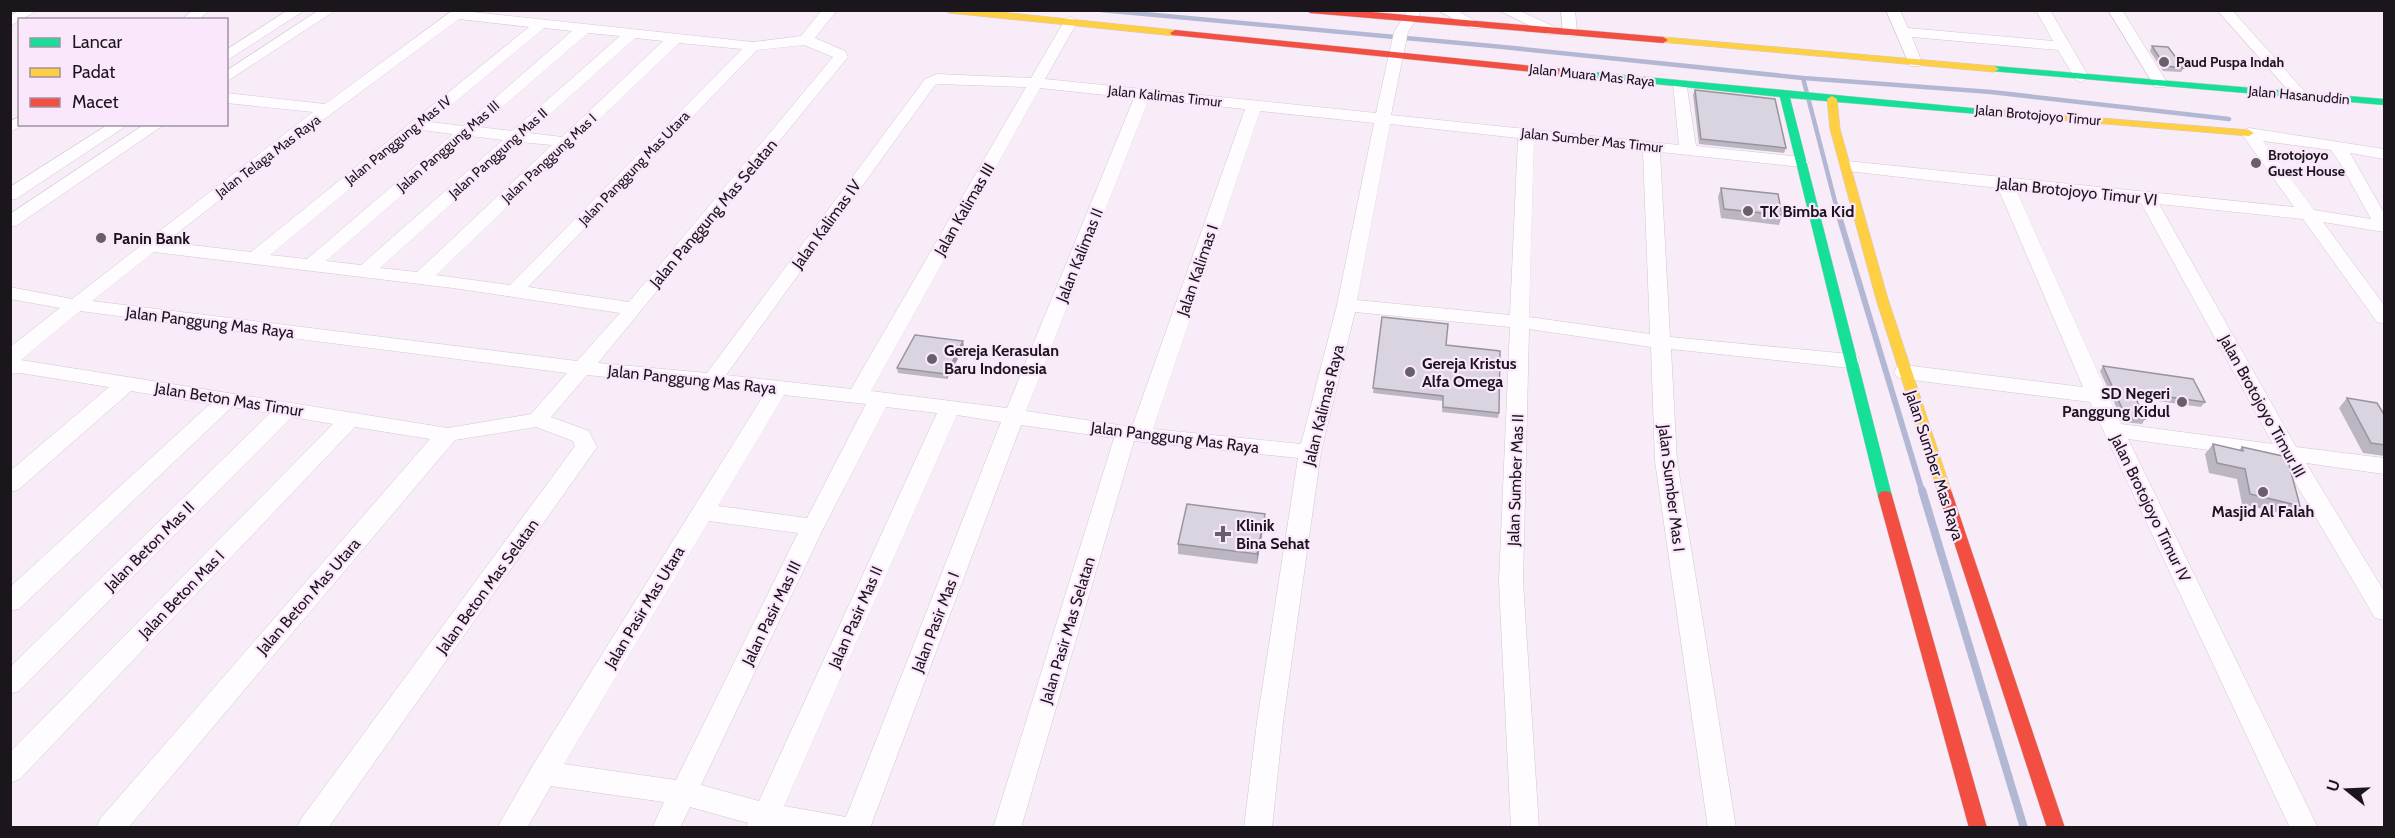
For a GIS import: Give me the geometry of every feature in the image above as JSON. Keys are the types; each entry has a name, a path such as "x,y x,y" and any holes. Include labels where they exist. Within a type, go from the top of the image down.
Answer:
{"street":[{"path":"10,22 32,10"},
{"path":"228,45 282,10"},
{"path":"228,56 298,10"},
{"path":"228,77 329,10"},
{"path":"460,13 753,46 806,40 830,10"},
{"name":"Jalan Muara Mas Raya","path":"949,10 1397,52 1681,84 1786,93"},
{"name":"Jalan Hasanuddin","path":"1310,10 1408,21 1552,31 2385,102"},
{"path":"1444,10 1476,25"},
{"path":"1505,10 1552,31"},
{"path":"1568,10 1570,33"},
{"path":"1893,10 1915,63"},
{"path":"2043,10 2081,77"},
{"path":"2115,10 2160,84"},
{"path":"2224,10 2300,95"},
{"name":"Jalan Telaga Mas Raya","path":"10,358 150,246 329,109 460,13"},
{"name":"Jalan Kalimas III","path":"868,399 1035,83 1071,21"},
{"name":"Jalan Kalimas Raya","path":"1258,828 1270,722 1310,452 1347,305 1382,118 1397,52 1408,21"},
{"name":"Jalan Panggung Mas IV","path":"255,258 542,23"},
{"name":"Jalan Panggung Mas III","path":"311,265 586,27"},
{"name":"Jalan Panggung Mas II","path":"363,273 633,32"},
{"path":"1902,32 2064,46"},
{"name":"Jalan Panggung Mas I","path":"422,278 676,37"},
{"name":"Jalan Panggung Mas Selatan","path":"580,369 634,309 840,59 840,54 806,40"},
{"name":"Jalan Panggung Mas Utara","path":"515,290 753,46"},
{"name":"Jalan Kalimas Timur","path":"947,78 1035,83 1382,118"},
{"name":"Jalan Kalimas IV","path":"712,380 930,82 947,78"},
{"path":"1681,84 1688,150"},
{"path":"2214,88 2228,105"},
{"path":"1786,93 1850,361 1909,588 1978,828"},
{"name":"Jalan Brotojoyo Timur","path":"1786,93 2246,128"},
{"name":"Jalan Kalimas II","path":"1014,416 1143,94"},
{"path":"228,98 329,109"},
{"name":"Jalan Sumber Mas Raya","path":"1830,98 1835,129 1904,372 2056,828"},
{"name":"Jalan Kalimas I","path":"1133,434 1254,105"},
{"name":"Jalan Sumber Mas Timur","path":"1382,118 1801,162"},
{"path":"415,125 565,142"},
{"path":"10,183 100,126"},
{"path":"10,195 118,126"},
{"path":"10,222 154,126"},
{"path":"2246,128 2385,154"},
{"path":"2246,128 2385,318"},
{"name":"Jalan Sumber Mas II","path":"1525,828 1511,582 1526,133"},
{"path":"2336,146 2384,227"},
{"name":"Jalan Sumber Mas I","path":"1651,147 1666,461 1722,828"},
{"name":"Jalan Brotojoyo Timur VI","path":"1846,166 2308,214 2384,227"},
{"name":"Jalan Brotojoyo Timur IV","path":"2005,184 2048,289 2097,396 2304,828"},
{"name":"Jalan Brotojoyo Timur III","path":"2147,198 2289,454 2385,610"},
{"path":"150,246 515,290 634,309"},
{"path":"10,293 75,305"},
{"name":"Jalan Panggung Mas Raya","path":"75,305 580,369 712,380 868,399 950,406 1133,434 1310,452"},
{"path":"1347,305 1521,322 1659,342 1850,361"},
{"name":"Jalan Beton Mas Timur","path":"10,367 20,366 448,435"},
{"path":"448,435 537,420 580,369"},
{"path":"1904,372 2097,396"},
{"path":"10,484 127,383"},
{"name":"Jalan Pasir Mas Utara","path":"511,828 778,388"},
{"path":"10,602 228,399"},
{"name":"Jalan Pasir Mas III","path":"666,828 813,527 868,399"},
{"name":"Jalan Pasir Mas II","path":"763,821 950,406"},
{"name":"Jalan Beton Mas II","path":"10,684 287,409"},
{"name":"Jalan Pasir Mas I","path":"856,828 1014,416"},
{"name":"Jalan Beton Mas I","path":"10,771 351,418"},
{"name":"Jalan Beton Mas Selatan","path":"311,828 586,447 581,436 537,420"},
{"path":"2113,430 2385,466"},
{"name":"Jalan Pasir Mas Selatan","path":"1007,828 1133,434"},
{"name":"Jalan Beton Mas Utara","path":"110,828 448,435"},
{"path":"702,512 813,527"},
{"path":"543,773 684,793 763,821 842,828"}],"building":[{"path":"2152,46 2168,47 2184,68 2165,66"},
{"path":"1695,90 1775,99 1786,148 1701,139"},
{"path":"1721,188 1778,194 1782,215 1724,209"},
{"path":"1382,317 1448,324 1446,345 1500,351 1499,413 1443,407 1443,396 1373,388"},
{"name":"Gereja Kerasulan Baru Indonesia","path":"915,335 963,341 946,374 897,368"},
{"path":"2103,366 2193,379 2205,402 2133,392 2145,419 2126,417"},
{"path":"2347,398 2377,403 2385,416 2385,445 2371,443"},
{"path":"2213,444 2243,451 2242,447 2287,457 2300,506 2250,494 2245,469 2217,463"},
{"name":"Klinik Bina Sehat","path":"1187,504 1265,514 1257,554 1178,544"}],"waterway":[{"path":"1101,10 1503,47 1803,78"},
{"path":"1803,78 1991,92 2229,119"},
{"path":"1803,78 1839,217"},
{"path":"1839,216 1922,491"},
{"path":"1922,490 2024,828"}],"traffic: fast":[{"path":"1994,69 2384,102"},
{"path":"1562,72 1978,111"},
{"path":"1784,93 1885,496"}],"traffic: slow":[{"path":"949,10 1175,33"},
{"path":"1663,40 1994,69"},
{"path":"1832,99 1835,129 1882,299 1945,493"},
{"path":"1978,111 2249,133"}],"traffic: jam":[{"path":"1310,10 1663,40"},
{"path":"1175,33 1562,72"},
{"path":"1945,493 2056,828"},
{"path":"1885,496 1978,828"}],"place":[{"name":"Paud Puspa Indah","path":"2164,62"},
{"name":"Brotojoyo Guest House","path":"2256,163"},
{"name":"TK Bimba Kid","path":"1748,211"},
{"name":"Panin Bank","path":"101,238"},
{"name":"Gereja Kerasulan Baru Indonesia","path":"932,359"},
{"name":"Gereja Kristus Alfa Omega","path":"1410,372"},
{"name":"SD Negeri Panggung Kidul","path":"2182,402"},
{"name":"Masjid Al Falah","path":"2263,492"},
{"name":"Klinik Bina Sehat","path":"1223,534"}]}
